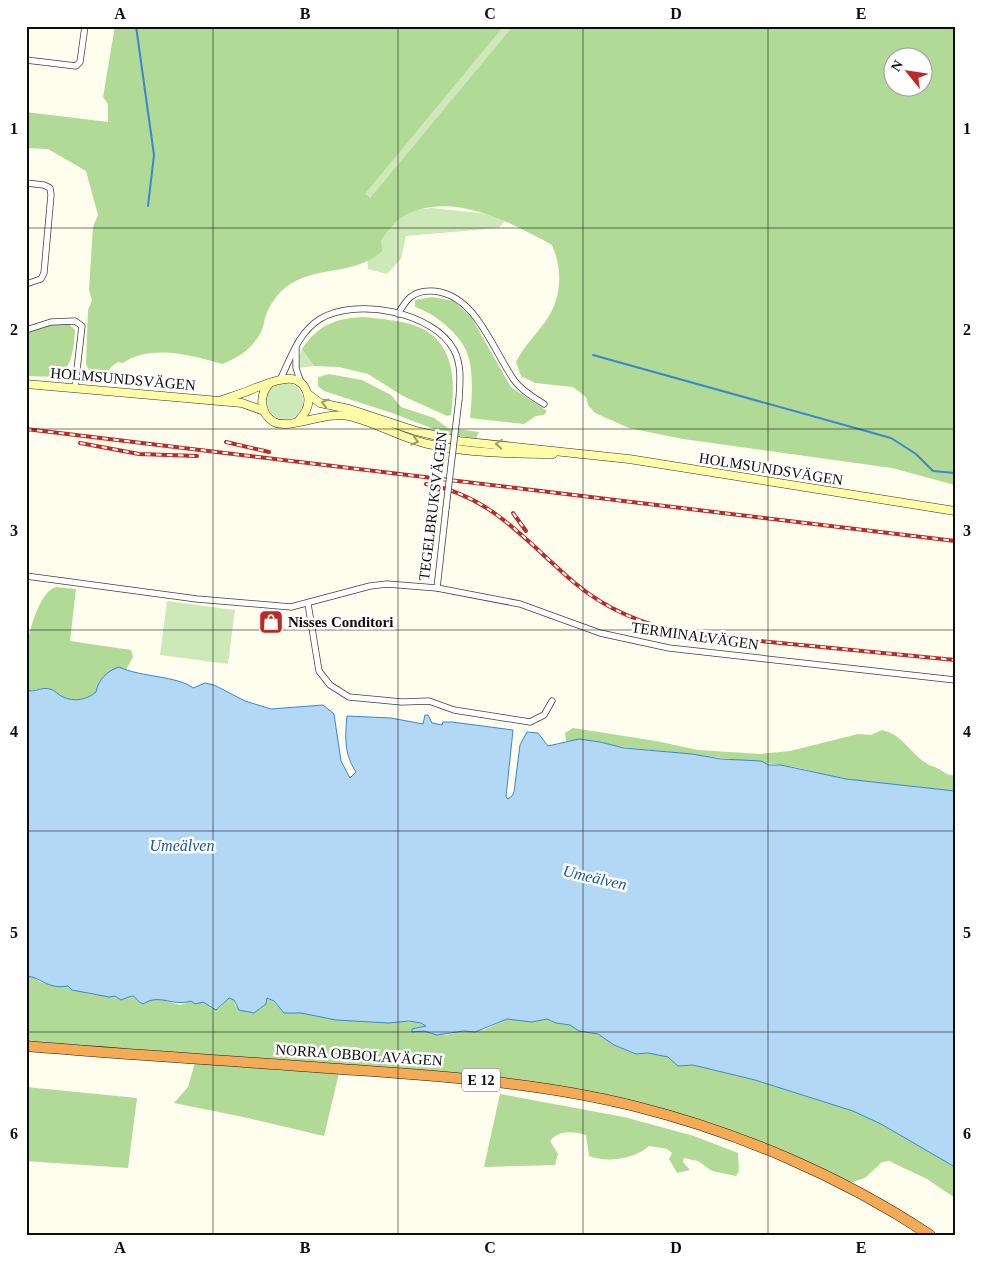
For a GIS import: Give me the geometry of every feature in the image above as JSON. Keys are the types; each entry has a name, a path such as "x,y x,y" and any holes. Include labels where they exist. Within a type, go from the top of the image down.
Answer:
{"highway":[{"name":"NORRA OBBOLAVÄGEN","path":"26,1046 440,1076 511,1083 589,1096 686,1121 781,1156 842,1185 930,1235"}],"main road":[{"name":"HOLMSUNDSVÄGEN","path":"218,402 281,378"},
{"path":"281,378 293,379 302,385"},
{"path":"264,411 263,394 270,383"},
{"name":"HOLMSUNDSVÄGEN","path":"26,384 249,404 264,411 268,417 278,423 290,424 298,420 327,415 348,416 400,436 461,450 520,454 583,453"},
{"name":"HOLMSUNDSVÄGEN","path":"302,385 308,394 320,403 349,409 416,431 459,441 583,453 955,511"},
{"path":"298,420 307,408 308,394"}],"street":[{"path":"26,60 76,66 80,62 85,26"},
{"path":"26,183 44,185 50,188 51,195 44,273 41,279 26,284"},
{"path":"398,314 409,297 415,293 437,291 454,298 463,304 478,322 515,381 544,404"},
{"name":"TEGELBRUKSVÄGEN","path":"26,576 268,606 291,607 370,586 387,584 437,588 459,399 460,365 447,340 429,324 398,314 358,308 333,312 311,326 296,347 281,378"},
{"path":"26,330 60,320 75,321 82,326 75,388"},
{"path":"296,347 296,368 302,385"},
{"name":"TERMINALVÄGEN","path":"437,588 520,604 600,633 668,648 955,680"},
{"path":"308,604 319,670 330,686 349,697 402,702 429,700 454,710 530,722 544,715 552,701"}],"green space":[{"path":"115,26 504,26 365,194 370,198 513,26 955,26 955,485 892,468 683,439 629,428 595,413 588,405 586,397 573,387 535,383 521,376 516,362 522,351 551,313 558,294 559,274 556,255 552,245 518,227 479,212 459,207 440,206 421,209 402,217 393,224 381,240 382,251 372,259 348,268 309,276 297,280 286,287 269,308 262,330 254,342 240,355 229,361 222,364 198,357 172,353 146,354 134,357 123,363 118,362 111,367 105,377 90,372 86,364 88,310 92,300 89,290 93,227 98,215 86,171 48,149 26,148 26,112 108,122 108,104 103,97"},
{"path":"504,26 513,26 370,198 364,195"},
{"path":"432,208 508,216 499,228 406,236 401,259 387,274 368,269 364,216"},
{"path":"432,297 454,301 471,317 511,387 547,411 544,415 536,416 524,424 470,418 472,384 468,354 457,337 441,321 424,310 415,307 415,300"},
{"path":"364,317 413,325 427,331 437,339 449,361 452,374 451,415 447,416 403,396 368,374 339,367 314,366 302,349 314,334 336,321"},
{"path":"54,324 69,324 75,330 73,349 67,367 58,377 26,376 26,333"},
{"path":"302,349 314,366 299,368 299,356"},
{"path":"329,374 362,380 391,395 401,407 434,418 448,428 479,432 476,438 450,435 392,413 324,391 318,386 318,377"},
{"path":"285,383 298,388 303,401 298,414 285,419 272,414 267,401 272,388"},
{"path":"56,587 76,589 70,641 131,650 133,657 126,670 119,667 101,680 96,692 76,700 63,697 50,689 42,688 30,691 27,688 26,653 31,626 44,597 50,590"},
{"path":"167,601 235,610 228,664 160,655"},
{"path":"573,728 656,741 698,750 760,754 790,751 858,734 871,735 882,730 901,740 927,764 947,774 955,775 955,791 859,781 797,767 595,742 566,741 565,733"},
{"path":"26,976 32,976 40,982 56,986 68,986 89,994 115,996 119,999 134,996 143,1004 149,1000 160,999 180,1005 191,1001 203,1002 213,1009 218,1009 229,998 234,1000 235,1006 259,1010 266,1004 267,998 273,1001 284,1013 301,1013 336,1020 417,1022 426,1026 412,1029 446,1035 464,1031 484,1030 507,1019 547,1019 556,1023 570,1025 579,1031 598,1034 614,1045 635,1054 648,1053 668,1057 678,1066 693,1065 755,1080 853,1111 881,1124 955,1167 955,1198 927,1179 889,1161 882,1162 865,1178 842,1185 754,1145 589,1096 340,1069 324,1136 174,1103 188,1087 196,1059 26,1046"},
{"path":"26,1087 137,1098 128,1168 26,1161"},
{"path":"500,1094 624,1117 694,1136 738,1153 739,1171 736,1176 712,1171 698,1161 684,1158 683,1162 690,1170 677,1173 669,1159 672,1153 667,1149 649,1146 629,1157 596,1158 589,1156 586,1135 571,1132 557,1135 550,1141 558,1154 555,1165 484,1167"}],"water":[{"name":"Umeälven","path":"119,667 137,673 178,681 193,688 205,683 214,685 245,701 271,709 323,705 334,714 341,761 350,778 356,772 347,752 347,716 391,718 423,724 425,715 428,715 432,723 442,725 443,722 452,722 513,730 506,797 508,799 514,792 520,745 527,732 538,733 548,746 579,739 624,748 692,754 721,759 761,761 769,765 781,765 846,779 955,791 955,1167 881,1124 853,1111 755,1080 693,1065 678,1066 668,1057 648,1053 636,1054 614,1045 598,1034 579,1031 570,1025 556,1023 547,1019 532,1022 507,1019 475,1032 464,1031 437,1035 424,1031 412,1032 412,1029 426,1026 409,1021 389,1023 336,1020 301,1013 284,1013 274,1001 267,998 266,1004 254,1013 239,1010 234,1000 229,998 216,1010 203,1002 195,1004 191,1001 155,1000 143,1004 133,996 121,1000 115,996 109,997 72,990 68,986 50,985 26,976 26,677 28,678 27,688 30,691 47,689 67,699 80,699 89,697 96,692 104,676"}],"waterway":[{"path":"136,26 154,155 148,206"},
{"path":"593,355 891,438 916,454 933,471 955,473"}],"railway":[{"path":"26,429 955,541"},
{"path":"226,442 269,452"},
{"path":"80,443 139,454 197,456"},
{"path":"426,484 450,490 490,510 525,538 588,594 615,610 659,627 689,634 955,660"},
{"path":"513,513 526,531"}],"place":[{"name":"Nisses Conditori","path":"271,622"}]}
